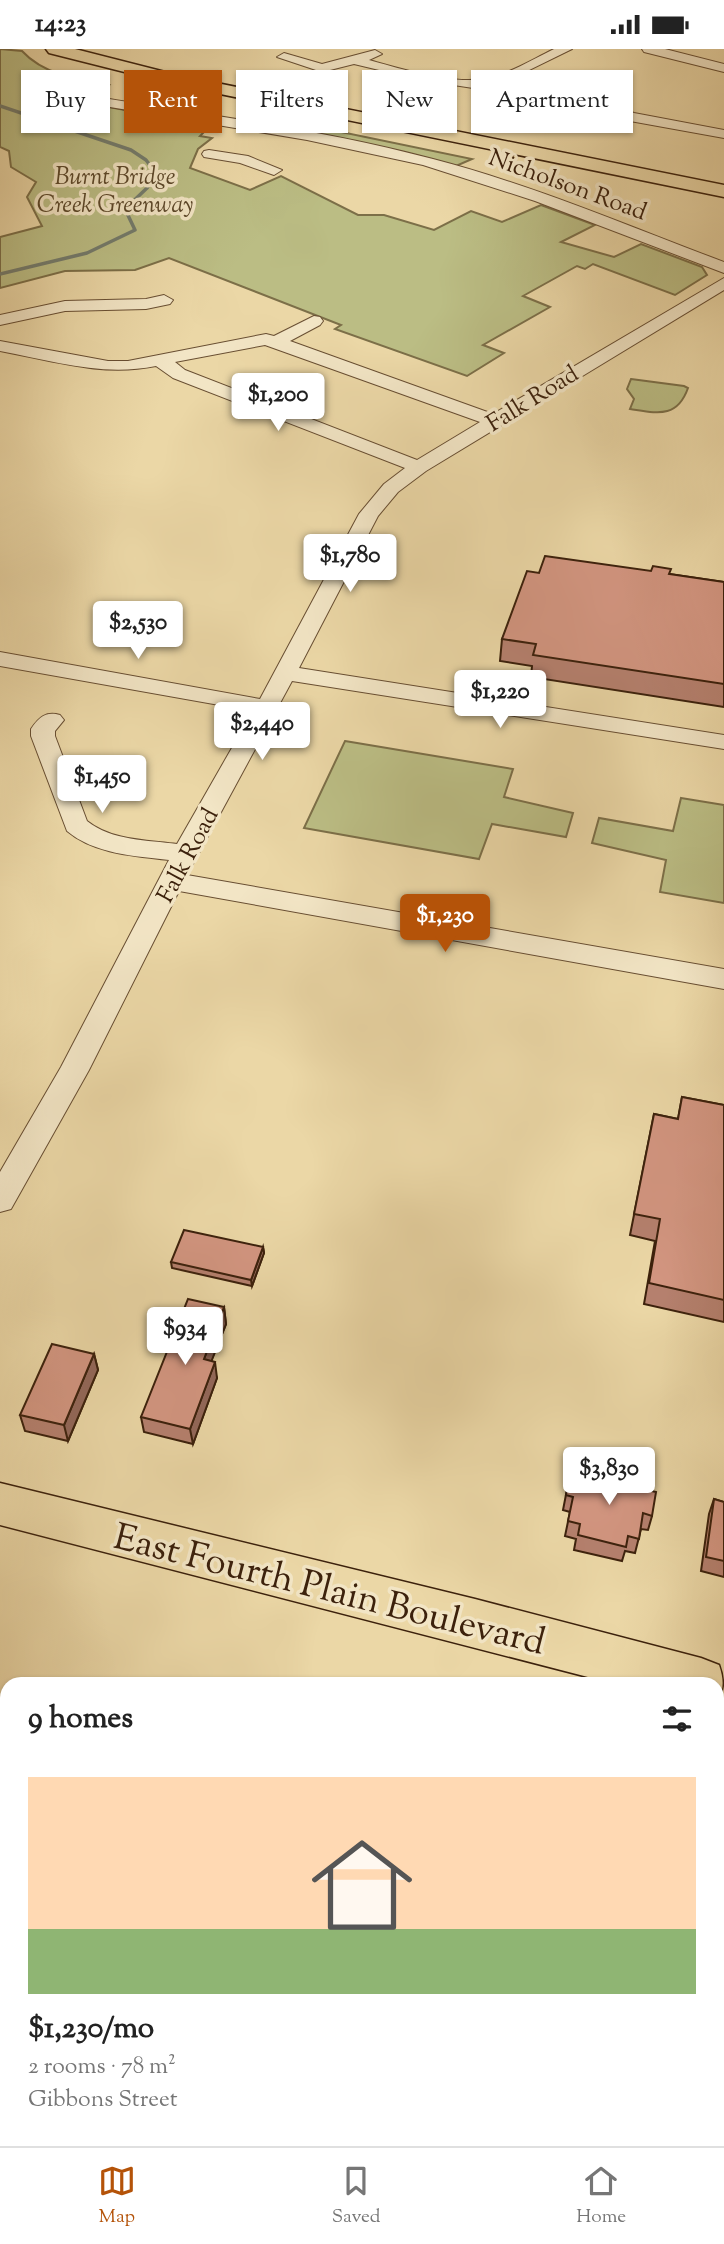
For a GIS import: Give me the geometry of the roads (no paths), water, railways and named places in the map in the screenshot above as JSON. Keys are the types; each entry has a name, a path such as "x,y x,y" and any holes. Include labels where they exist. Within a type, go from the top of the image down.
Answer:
{"main road":[{"path":"55,49 136,71 724,191"},
{"path":"68,49 138,70 228,90"},
{"path":"95,49 235,84 724,181"},
{"path":"103,49 142,62"},
{"name":"East Fourth Plain Boulevard","path":"0,1504 678,1677"}],"street":[{"path":"284,58 314,68 391,49"},
{"path":"356,59 382,68 464,83 486,83 565,49"},
{"path":"649,49 724,68"},
{"name":"Nicholson Road","path":"110,103 236,124"},
{"path":"633,118 724,134"},
{"path":"243,159 267,149 289,133"},
{"name":"Nicholson Road","path":"289,133 382,150 463,172 517,189 724,268"},
{"path":"209,154 243,159 274,170"},
{"name":"Falk Road","path":"0,1200 74,1070 185,853 267,707 369,514 391,488 419,467 724,283"},
{"path":"0,320 65,306 146,304 164,300"},
{"path":"277,341 314,321"},
{"path":"0,347 108,366 128,366 254,339 277,341 495,421"},
{"path":"160,360 178,374 419,467"},
{"path":"0,659 267,707"},
{"path":"284,673 724,742"},
{"path":"52,720 43,729 43,736 76,825 82,831 119,843 185,853"},
{"path":"173,881 724,979"}],"waterway":[{"path":"0,106 131,150 146,160 156,173 147,188 125,209 135,230 87,253 0,274"}],"park label":[{"name":"Burnt Bridge Creek Greenway","path":"115,190"}]}
